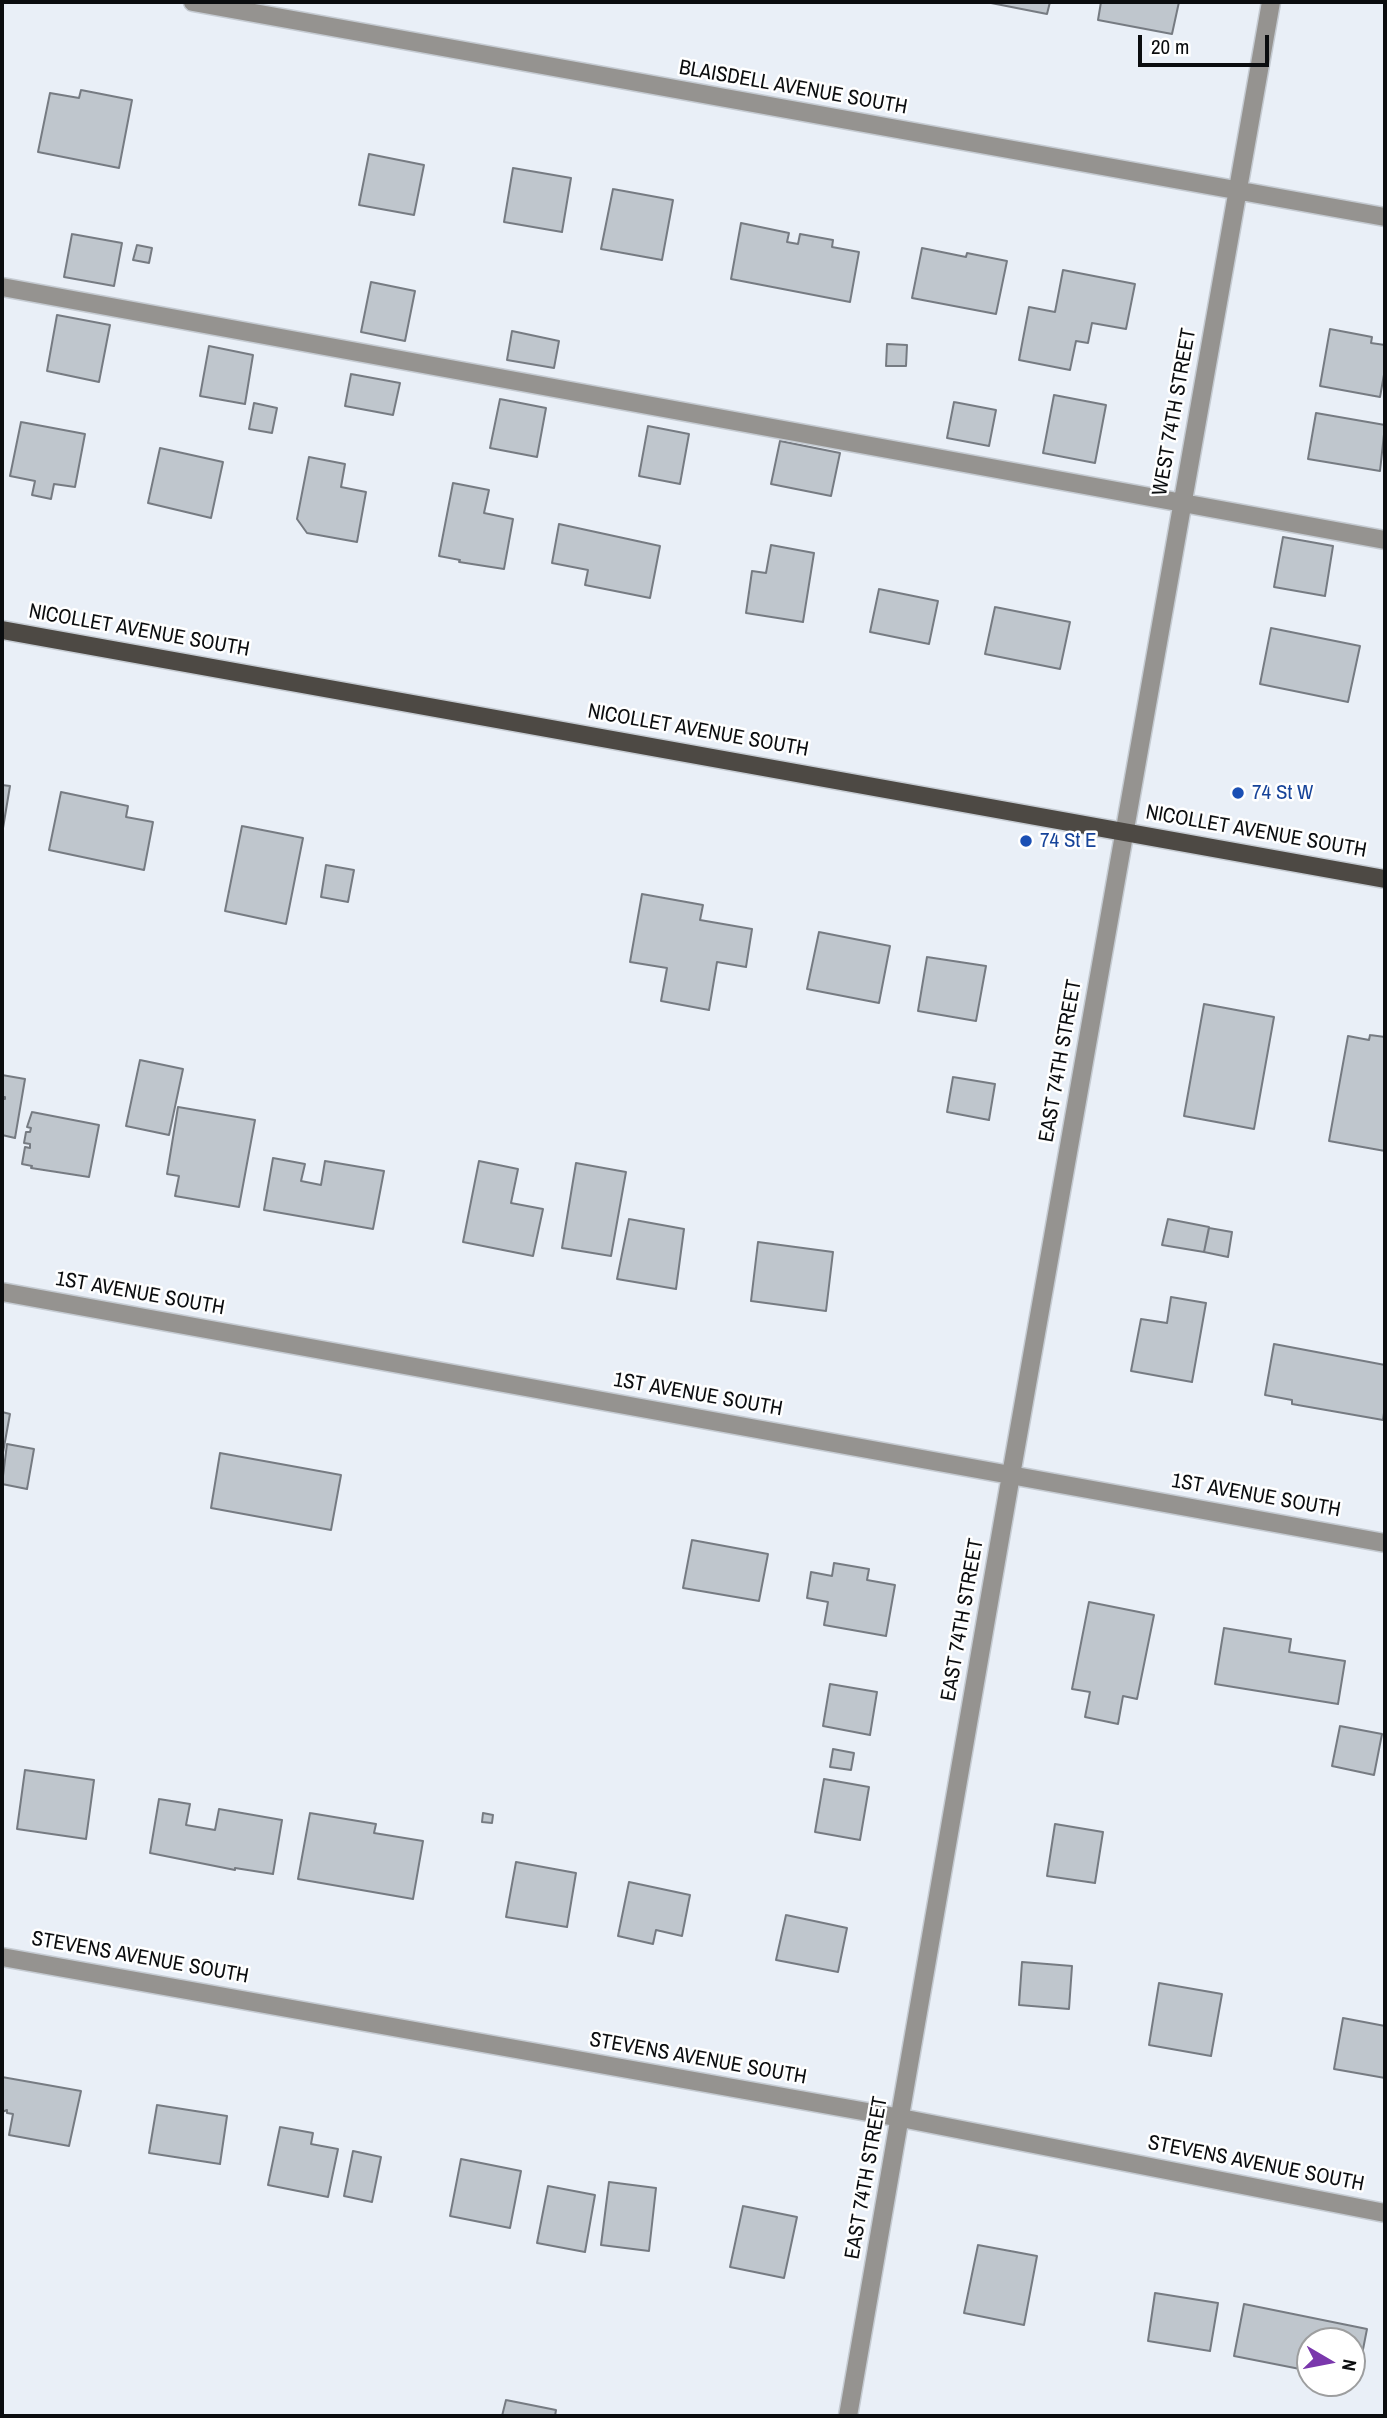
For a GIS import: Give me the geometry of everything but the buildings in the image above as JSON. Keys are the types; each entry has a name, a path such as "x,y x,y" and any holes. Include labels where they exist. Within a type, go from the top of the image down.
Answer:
{"main road":[{"name":"NICOLLET AVENUE SOUTH","path":"2,630 1385,878"}],"street":[{"name":"BLAISDELL AVENUE SOUTH","path":"193,2 1385,217"},
{"name":"WEST 74TH STREET","path":"1125,831 1271,2"},
{"path":"2,287 1385,540"},
{"name":"EAST 74TH STREET","path":"848,2416 1125,831"},
{"name":"1ST AVENUE SOUTH","path":"2,1292 1385,1543"},
{"name":"STEVENS AVENUE SOUTH","path":"2,1957 901,2118 1385,2213"}],"place":[{"name":"74 St W","path":"1238,793"},
{"name":"74 St E","path":"1026,841"}]}
